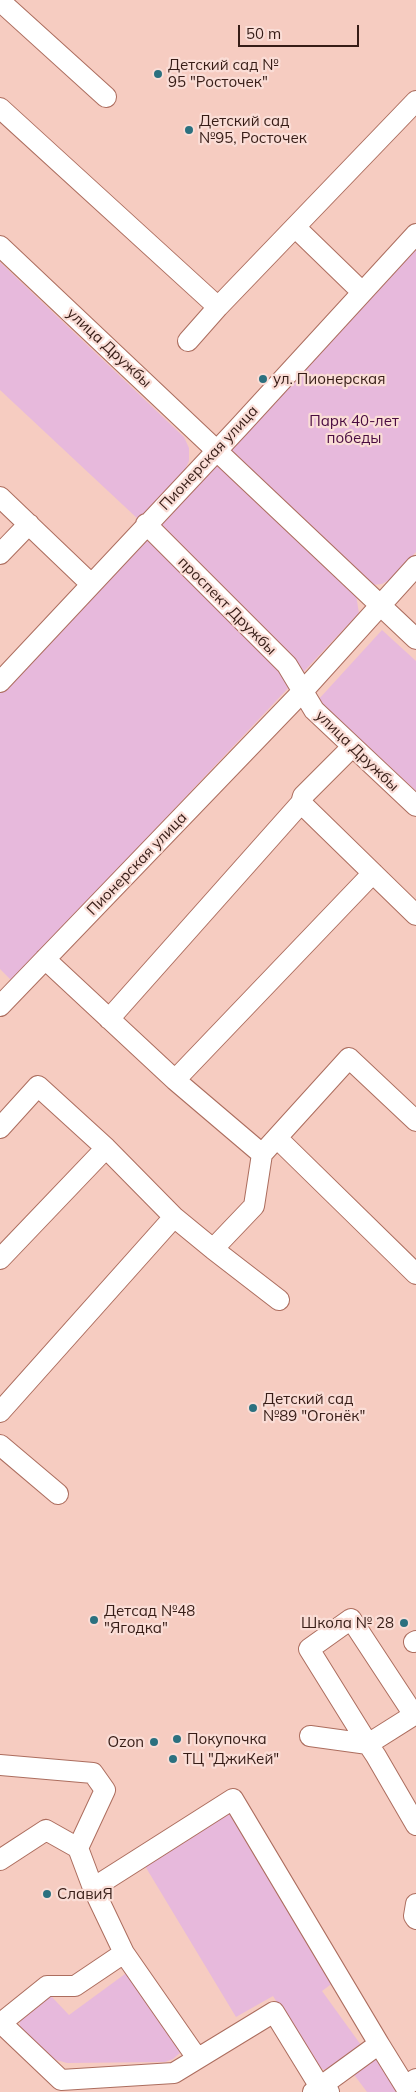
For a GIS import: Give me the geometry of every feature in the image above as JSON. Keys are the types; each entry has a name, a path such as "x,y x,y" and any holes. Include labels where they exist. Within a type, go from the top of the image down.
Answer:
{"street":[{"path":"0,1 106,96"},
{"path":"188,341 218,307 416,101"},
{"path":"0,108 218,307"},
{"path":"295,227 362,292"},
{"name":"Пионерская улица","path":"0,682 146,524 218,450 416,234"},
{"name":"улица Дружбы","path":"0,246 218,450"},
{"path":"218,450 416,638"},
{"path":"0,497 91,584"},
{"path":"0,554 29,524"},
{"name":"проспект Дружбы","path":"146,524 287,665 303,692"},
{"name":"Пионерская улица","path":"0,1006 303,692 416,566"},
{"name":"улица Дружбы","path":"303,692 314,710 416,806"},
{"path":"108,1019 301,803 303,796 352,747"},
{"path":"301,803 416,915"},
{"path":"175,1080 373,873"},
{"path":"45,959 175,1080 262,1154"},
{"path":"213,1250 254,1206 262,1154 349,1058 416,1120"},
{"path":"0,1128 38,1086 106,1148 174,1217 213,1250 279,1300"},
{"path":"277,1138 416,1274"},
{"path":"0,1259 106,1148"},
{"path":"0,1412 174,1217"},
{"path":"0,1444 58,1494"},
{"path":"310,1736 368,1744 414,1715 351,1619 309,1649 368,1744 416,1825"},
{"path":"0,1765 92,1773 105,1790 78,1848"},
{"path":"93,1888 233,1799 405,2086 416,2078"},
{"path":"0,1860 46,1830 78,1848 93,1888 124,1953 197,2058"},
{"path":"416,1904 414,1916 416,1919"},
{"path":"124,1953 75,1986 47,1986 0,2022 61,2080 174,2074 274,2012 321,2090 379,2044"}],"green space":[{"name":"Парк 40-лет победы","path":"416,250 416,552 392,578 382,584 372,585 227,451"},
{"path":"0,262 184,437 189,448 189,461 182,476 139,520 0,390"},
{"path":"218,465 356,595 359,613 12,981 0,969 0,688 210,467"},
{"path":"382,630 416,661 416,791 318,700"},
{"path":"229,1813 239,1817 334,1982 322,1991 361,2045 357,2054 333,2068 325,2070 317,2067 273,1996 236,2017 145,1866"},
{"path":"125,1974 134,1975 182,2045 180,2053 173,2059 165,2062 67,2063 53,2059 20,2029 20,2021 44,1998 52,1997 69,2015"},
{"path":"375,2053 408,2092 367,2092 355,2076 353,2070"}],"place":[{"name":"Детский сад № 95 \"Росточек\"","path":"158,74"},
{"name":"Детский сад №95, Росточек","path":"189,130"},
{"name":"ул. Пионерская","path":"263,379"},
{"name":"Детский сад №89 \"Огонёк\"","path":"253,1408"},
{"name":"Детсад №48 \"Ягодка\"","path":"94,1620"},
{"name":"Школа № 28","path":"404,1623"},
{"name":"Покупочка","path":"177,1739"},
{"name":"Ozon","path":"154,1742"},
{"name":"ТЦ \"ДжиКей\"","path":"173,1759"},
{"name":"СлавиЯ","path":"47,1894"}]}
